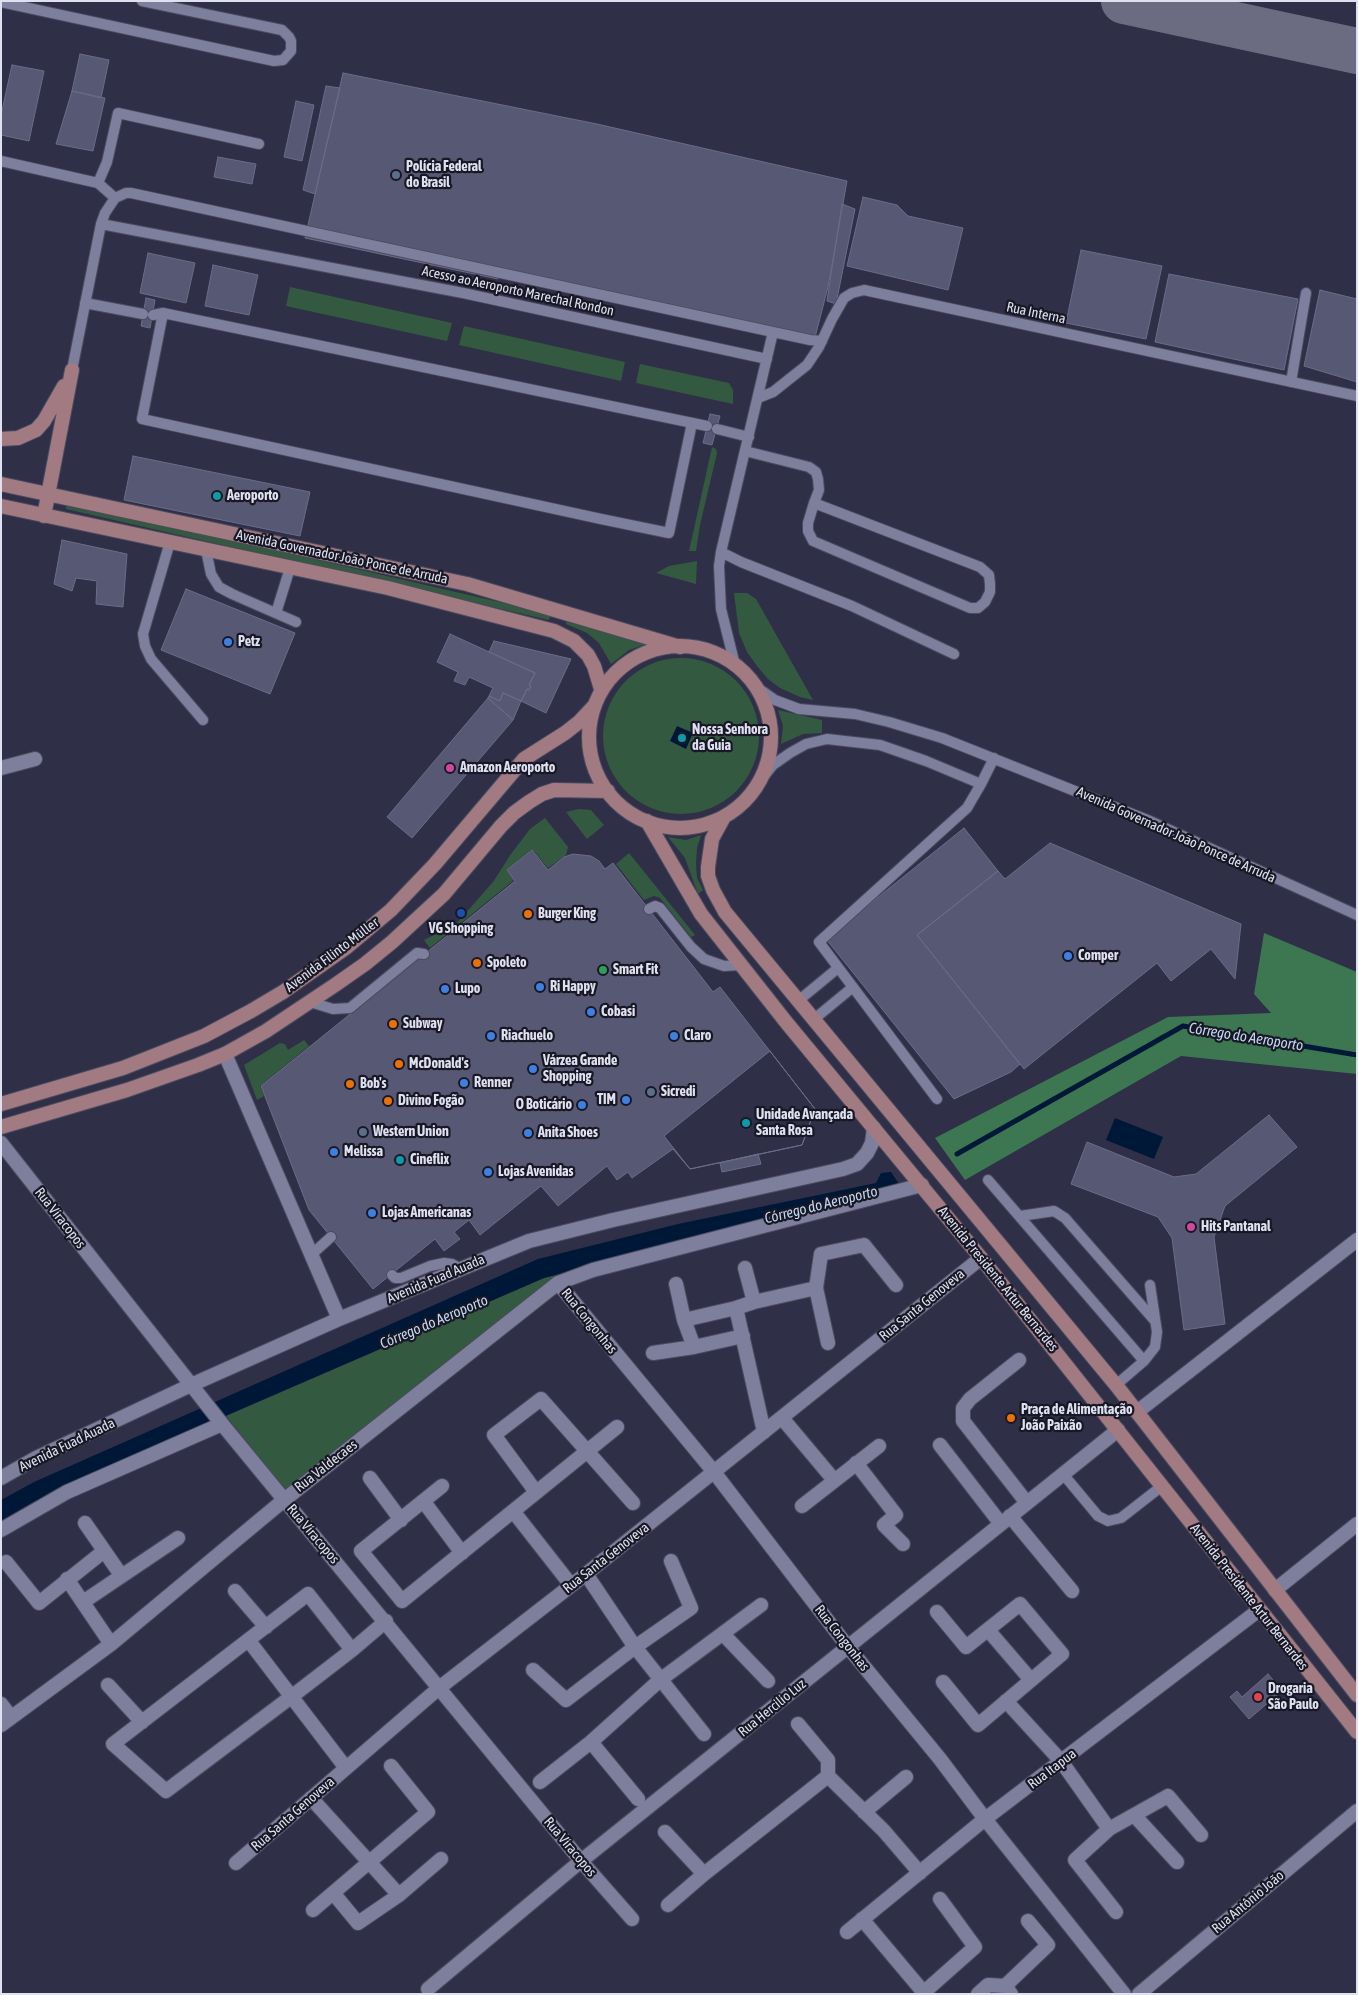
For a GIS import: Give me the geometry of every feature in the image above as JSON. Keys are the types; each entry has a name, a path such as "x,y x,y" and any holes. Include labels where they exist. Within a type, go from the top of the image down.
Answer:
{"main road":[{"path":"1,439 18,438 36,430 44,421 72,370"},
{"path":"44,516 72,370"},
{"name":"Avenida Governador João Ponce de Arruda","path":"1,484 468,584 680,646 708,652 735,665"},
{"name":"Avenida Governador João Ponce de Arruda","path":"1,506 388,588 525,622 564,634 574,641 588,655 602,689"},
{"path":"680,646 650,651 632,659 613,673 595,704 590,727 590,746 594,766 608,791 630,812 647,821 666,826 686,827 705,824 724,817 748,800 761,780 770,752 771,732 766,708 755,686 735,665"},
{"name":"Avenida Filinto Müller","path":"1,1104 123,1068 195,1040 283,992 347,947 391,910 435,864 524,759 572,728 595,704"},
{"name":"Avenida Filinto Müller","path":"1,1127 127,1090 198,1066 225,1054 310,1002 365,964 444,894 501,826 529,802 542,794 554,790 608,791"},
{"name":"Avenida Presidente Artur Bernardes","path":"724,817 712,839 708,856 708,876 725,912 1116,1385 1357,1695"},
{"name":"Avenida Presidente Artur Bernardes","path":"647,821 698,909 741,965 981,1258 1357,1732"}],"street":[{"path":"1,768 35,759"},
{"path":"225,1054 339,1319"},
{"name":"Avenida Fuad Auada","path":"1,1478 36,1458 191,1385 339,1319 529,1241 622,1217 856,1164 867,1153 872,1143 874,1128"},
{"name":"Rua Viracopos","path":"1,1143 221,1424 386,1621 581,1861 632,1919"},
{"path":"558,1283 593,1270 922,1185"},
{"path":"1137,1412 1357,1240"},
{"path":"828,1343 816,1288 821,1254 864,1245 896,1285"},
{"name":"Rua Santa Genoveva","path":"236,1863 439,1688 586,1574 981,1258"},
{"path":"745,1268 754,1302"},
{"name":"Rua Congonhas","path":"558,1283 714,1472 848,1647 940,1759 985,1819 1124,1994"},
{"name":"Rua Valdecaes","path":"6,1721 111,1644 284,1500 558,1283"},
{"path":"676,1284 684,1320 694,1347"},
{"path":"684,1320 816,1288"},
{"path":"736,1308 764,1432"},
{"path":"653,1353 694,1347 743,1336"},
{"path":"1019,1360 970,1399 963,1408 963,1421 1027,1503"},
{"path":"536,1492 494,1435 541,1399 633,1503"},
{"path":"782,1418 834,1480"},
{"path":"1,1530 67,1492 221,1424"},
{"path":"442,1486 361,1551 402,1601 617,1427"},
{"name":"Rua Hercilio Luz","path":"428,1989 581,1861 1118,1430"},
{"path":"940,1445 1072,1591"},
{"path":"802,1506 879,1446"},
{"path":"856,1463 896,1515 884,1525 903,1544"},
{"path":"370,1478 401,1520"},
{"path":"424,1502 462,1553"},
{"path":"513,1511 571,1585"},
{"path":"86,1523 122,1576"},
{"path":"1275,1590 1357,1524"},
{"path":"83,1602 178,1538"},
{"path":"6,1562 38,1603 104,1551"},
{"path":"533,1670 566,1700 635,1647 691,1608 671,1561"},
{"path":"586,1574 635,1647 704,1734"},
{"path":"67,1579 111,1644"},
{"path":"235,1590 266,1627"},
{"path":"352,1650 308,1594 250,1641 113,1744 166,1791 352,1650 386,1621"},
{"path":"937,1612 966,1647 1020,1604 1062,1654 978,1725 943,1682"},
{"path":"540,1782 591,1742 660,1680 761,1605"},
{"name":"Rua Itapua","path":"847,1932 985,1819 1259,1610"},
{"path":"988,1630 1031,1680"},
{"path":"723,1634 768,1681"},
{"path":"250,1641 346,1768"},
{"path":"108,1685 142,1722"},
{"path":"1006,1702 1061,1762 1109,1829"},
{"path":"1,1704 6,1721"},
{"path":"798,1724 828,1760 828,1776 884,1831 920,1873"},
{"path":"591,1742 638,1799"},
{"path":"314,1910 428,1812 391,1766"},
{"path":"668,1904 828,1776"},
{"path":"864,1812 906,1777"},
{"path":"1116,1912 1075,1860 1109,1829 1168,1796 1201,1835"},
{"path":"311,1798 399,1895"},
{"name":"Rua Antônio João","path":"1139,1994 1357,1811"},
{"path":"1134,1815 1176,1862"},
{"path":"665,1832 704,1874"},
{"path":"334,1894 358,1923 399,1895 441,1859"},
{"path":"862,1919 924,1993 976,1947 940,1899"},
{"path":"978,1994 988,1985 1008,1990 1048,1946 1028,1921"}],"lane":[{"path":"1,2 274,61 283,60 291,51 289,36 282,30 142,1"},
{"path":"98,183 107,162 118,113 259,144"},
{"path":"1,161 98,183 115,198"},
{"path":"72,370 104,213 115,198 126,193 810,340 822,341"},
{"name":"Acesso ao Aeroporto Marechal Rondon","path":"101,224 463,293 767,359"},
{"name":"Rua Interna","path":"758,398 773,392 807,365 822,341 844,298 852,293 864,290 1357,396"},
{"path":"1291,382 1306,293"},
{"path":"85,303 153,314 712,427 749,437"},
{"path":"153,314 142,419 669,533 692,423"},
{"path":"735,665 721,609 719,566 773,332"},
{"path":"745,452 809,467 816,472 818,490 814,503 808,523 808,531 813,541 970,608 978,608 985,602 990,592 989,575 980,567 814,503"},
{"path":"170,542 143,634 145,646 151,659 203,720"},
{"path":"206,550 211,574 219,587 296,622"},
{"path":"721,552 741,562 852,606 954,654"},
{"path":"276,613 290,568"},
{"name":"Avenida Governador João Ponce de Arruda","path":"755,686 763,694 787,705 855,714 942,738 1150,821 1357,915"},
{"path":"761,780 773,765 790,753 806,744 827,739 880,745 926,761 981,784"},
{"path":"938,1099 819,942 967,808 994,758"},
{"path":"649,909 656,906 660,908 691,947 704,959 724,966 741,965"},
{"path":"310,1002 334,1009 350,1008 417,953 424,954"},
{"path":"798,1001 838,968"},
{"path":"813,1020 853,987"},
{"path":"988,1180 1144,1361"},
{"path":"1020,1216 1054,1211 1065,1218 1155,1321"},
{"path":"312,1255 331,1237"},
{"path":"392,1275 395,1278 401,1278 430,1266 444,1263 452,1264 461,1269"},
{"path":"1116,1385 1144,1361 1154,1347 1156,1332 1150,1285"},
{"path":"1063,1474 1098,1516 1108,1521 1121,1518 1162,1486"}],"green space":[{"path":"290,287 452,323 447,341 286,306"},
{"path":"464,326 625,362 621,381 459,345"},
{"path":"640,364 729,383 733,390 733,404 636,383"},
{"path":"712,447 716,449 717,453 700,525 696,551 689,551"},
{"path":"67,502 551,614 549,620 66,509"},
{"path":"697,561 696,584 656,573 669,566"},
{"path":"734,593 747,593 756,599 813,700 800,697 780,688 768,679 757,666 747,652 739,633"},
{"path":"567,619 646,644 629,650 611,664 599,643 587,633 566,624"},
{"path":"681,658 711,664 724,671 736,681 746,693 753,706 759,736 753,766 746,779 736,791 724,801 711,808 681,814 651,808 638,801 626,791 616,779 609,766 603,736 609,706 616,693 626,681 638,671 651,664"},
{"path":"778,710 822,720 822,733 803,734 781,744 783,726"},
{"path":"579,809 591,810 604,825 587,839 566,812"},
{"path":"545,818 568,847 566,855 548,868 532,849 507,870 514,880 430,948 424,940 456,924 493,882 530,829"},
{"path":"701,835 697,848 696,863 697,878 703,890 698,894 685,858 668,837 686,840"},
{"path":"629,853 695,935 691,937 660,898 654,896 644,900 616,864"},
{"path":"1264,933 1357,972 1357,1074 1181,1056 965,1180 935,1138 1168,1017 1271,1013 1254,994"},
{"path":"304,1040 309,1046 260,1086 264,1096 257,1100 244,1065 280,1043 285,1044 288,1050"},
{"path":"901,1187 569,1274 286,1491 226,1416 544,1278"}],"water":[{"path":"677,726 693,733 686,749 670,741"},
{"path":"1115,1118 1163,1137 1154,1159 1106,1140"},
{"path":"891,1172 901,1187 544,1278 59,1488 1,1521 1,1500 34,1482 538,1259 678,1224 876,1183 881,1173"}],"building":[{"path":"80,54 109,60 101,98 72,91"},
{"path":"12,65 44,71 29,141 1,135 1,115"},
{"path":"343,73 597,124 847,181 828,287 813,345 499,271 498,279 305,238"},
{"path":"326,86 340,88 315,194 303,190"},
{"path":"72,91 105,98 93,151 56,144"},
{"path":"296,101 314,105 302,161 284,157"},
{"path":"218,157 256,164 252,184 214,177"},
{"path":"863,197 897,205 908,216 963,228 948,290 847,266"},
{"path":"842,204 855,209 836,304 827,301"},
{"path":"1081,250 1162,266 1146,339 1066,323"},
{"path":"148,253 195,263 186,303 140,293"},
{"path":"213,265 258,275 249,315 205,306"},
{"path":"1169,274 1298,299 1284,370 1155,342"},
{"path":"1320,290 1357,299 1357,382 1304,366"},
{"path":"146,298 155,300 150,328 141,326"},
{"path":"710,414 720,416 712,445 703,443"},
{"name":"Aeroporto","path":"133,456 310,492 300,536 124,500"},
{"path":"62,540 127,554 123,607 96,604 97,581 76,578 72,591 54,584"},
{"name":"Petz","path":"186,589 295,633 270,694 161,650"},
{"path":"450,634 535,673 529,685 531,686 529,690 527,689 521,701 503,693 500,701 489,696 493,688 469,677 465,685 454,681 458,672 437,662"},
{"path":"494,641 571,659 546,713 521,701 527,689 529,690 531,686 529,685 535,673 489,652"},
{"path":"503,693 521,701 513,720 488,698 489,696 500,701"},
{"name":"Amazon Aeroporto","path":"488,698 513,720 412,838 387,817"},
{"path":"964,828 998,871 917,935 1020,1064 1011,1072 954,1099 826,939"},
{"name":"Comper","path":"1050,843 1241,924 1235,979 1211,949 1171,981 1157,963 1024,1069 917,935 998,871 1005,879"},
{"name":"Várzea Grande Shopping","path":"532,850 548,870 564,857 573,854 591,856 599,861 605,869 613,863 713,992 720,987 815,1109 802,1145 690,1169 673,1149 632,1178 628,1172 617,1180 607,1166 558,1206 541,1186 480,1235 469,1220 454,1232 460,1239 444,1251 435,1239 373,1289 309,1210 261,1086 515,881 507,870"},
{"name":"Unidade Avançada Santa Rosa","path":"770,1051 815,1109 802,1145 690,1169 664,1136"},
{"name":"Hits Pantanal","path":"1269,1115 1297,1147 1225,1206 1214,1237 1225,1324 1184,1330 1172,1238 1158,1217 1071,1184 1087,1142 1174,1177 1196,1174"},
{"path":"758,1154 761,1164 722,1172 720,1163"},
{"name":"Drogaria São Paulo","path":"1268,1674 1273,1680 1265,1690 1268,1693 1272,1689 1277,1695 1249,1719 1230,1697 1237,1691 1242,1697"}],"waterway":[{"name":"Córrego do Aeroporto","path":"957,1154 1183,1026 1357,1055"}],"taxiway":[{"path":"1124,1 1357,51"}],"place":[{"name":"Polícia Federal do Brasil","path":"396,175"},
{"name":"Aeroporto","path":"217,496"},
{"name":"Petz","path":"228,642"},
{"name":"Nossa Senhora da Guia","path":"682,738"},
{"name":"Amazon Aeroporto","path":"450,768"},
{"name":"VG Shopping","path":"461,913"},
{"name":"Burger King","path":"528,914"},
{"name":"Comper","path":"1068,956"},
{"name":"Spoleto","path":"477,963"},
{"name":"Smart Fit","path":"603,970"},
{"name":"Ri Happy","path":"540,987"},
{"name":"Lupo","path":"445,989"},
{"name":"Cobasi","path":"591,1012"},
{"name":"Subway","path":"393,1024"},
{"name":"Riachuelo","path":"491,1036"},
{"name":"Claro","path":"674,1036"},
{"name":"McDonald's","path":"399,1064"},
{"name":"Várzea Grande Shopping","path":"533,1069"},
{"name":"Renner","path":"464,1083"},
{"name":"Bob's","path":"350,1084"},
{"name":"Sicredi","path":"651,1092"},
{"name":"TIM","path":"626,1100"},
{"name":"Divino Fogão","path":"388,1101"},
{"name":"O Boticário","path":"582,1105"},
{"name":"Unidade Avançada Santa Rosa","path":"746,1123"},
{"name":"Western Union","path":"363,1132"},
{"name":"Anita Shoes","path":"528,1133"},
{"name":"Melissa","path":"334,1152"},
{"name":"Cineflix","path":"400,1160"},
{"name":"Lojas Avenidas","path":"488,1172"},
{"name":"Lojas Americanas","path":"372,1213"},
{"name":"Hits Pantanal","path":"1191,1227"},
{"name":"Praça de Alimentação João Paixão","path":"1011,1418"},
{"name":"Drogaria São Paulo","path":"1258,1697"}]}
